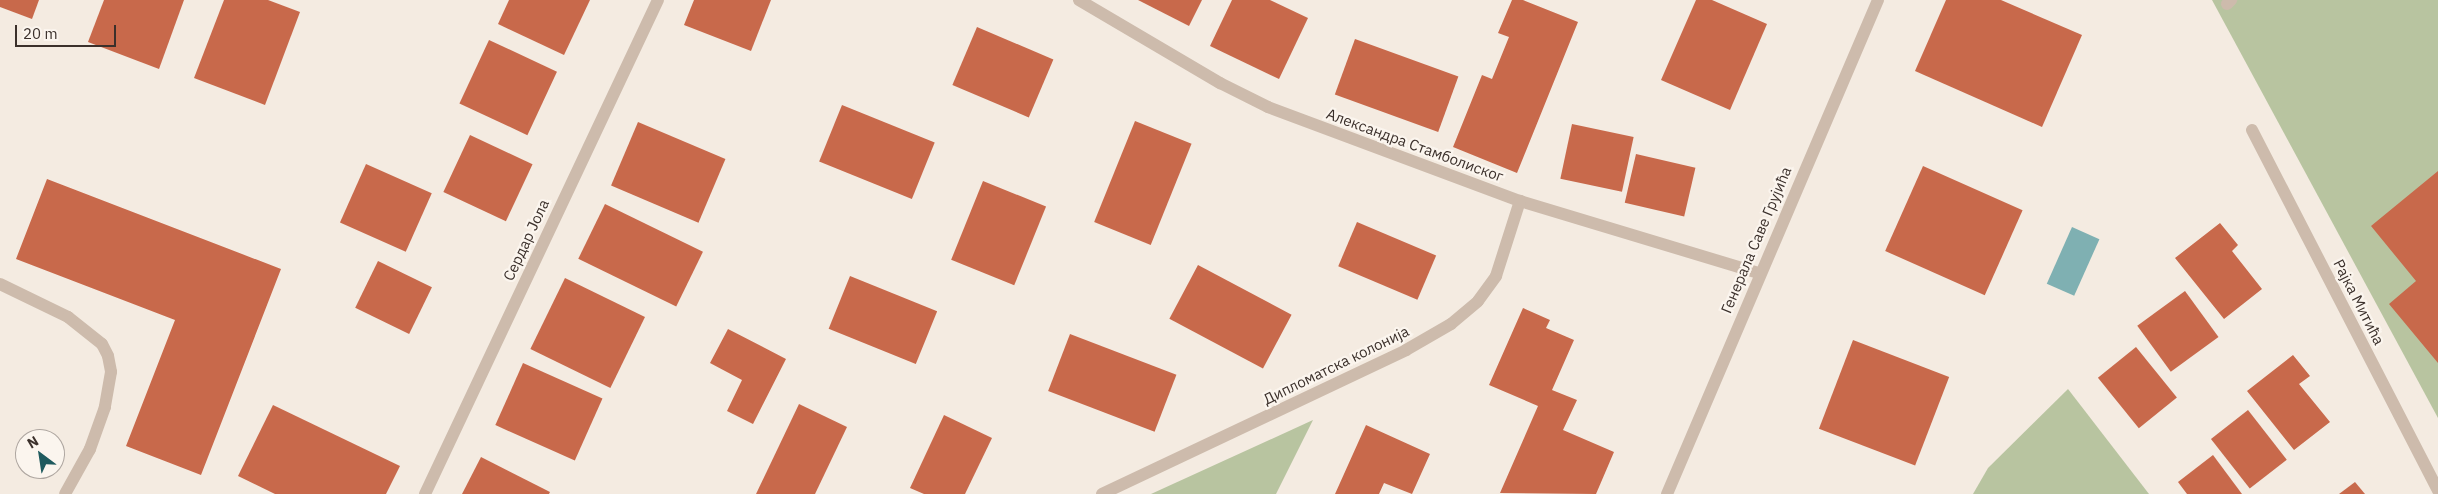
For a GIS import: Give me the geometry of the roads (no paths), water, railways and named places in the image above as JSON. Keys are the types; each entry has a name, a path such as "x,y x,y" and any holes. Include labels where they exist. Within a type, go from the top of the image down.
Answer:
{"street":[{"name":"Сердар Јола","path":"425,494 658,0"},
{"name":"Александра Стамболиског","path":"1079,0 1220,84 1268,108 1520,201 1759,273"},
{"name":"Генерала Саве Грујића","path":"1667,494 1759,273 1878,0"},
{"name":"Рајка Митића","path":"2252,130 2438,490"},
{"name":"Дипломатска колонија","path":"1102,494 1362,371 1451,324 1478,301 1496,276 1520,201"},
{"path":"0,284 68,317 102,344 111,372 105,407 90,449 65,494"}],"water":[{"path":"2072,227 2099,239 2074,296 2047,284"}]}
